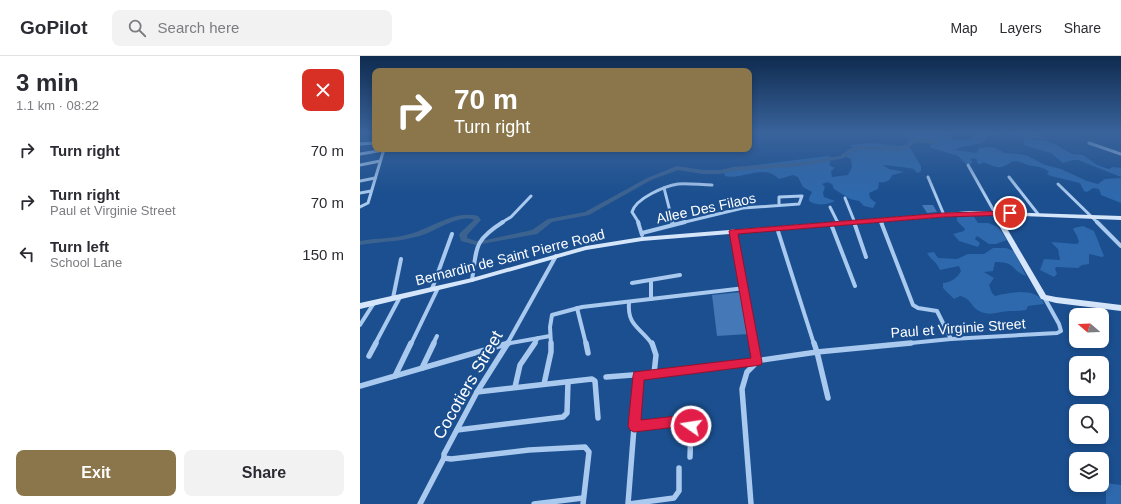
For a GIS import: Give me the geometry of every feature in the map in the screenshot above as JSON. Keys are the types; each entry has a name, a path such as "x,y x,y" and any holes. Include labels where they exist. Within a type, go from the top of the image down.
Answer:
{"main road":[{"name":"Bernardin de Saint Pierre Road","path":"360,306 472,280 586,248 642,236 838,224 944,215 995,213 1121,218"},
{"path":"995,213 1044,297 1056,300 1121,308"}],"street":[{"path":"360,207 368,203 383,153"},
{"path":"360,165 380,161"},
{"path":"968,165 995,213"},
{"path":"928,177 944,215"},
{"path":"1009,177 1038,214"},
{"path":"360,181 375,178"},
{"path":"1058,184 1121,246"},
{"path":"642,236 638,221 632,212 632,208 640,200 672,185 712,185"},
{"path":"664,188 673,225"},
{"path":"360,193 371,191"},
{"name":"Allee Des Filaos","path":"642,236 673,225 743,208 799,204 802,196 799,194 779,197 779,205"},
{"path":"472,280 477,246 481,240 489,231 511,217 531,196"},
{"path":"845,198 866,257"},
{"path":"830,207 838,224"},
{"path":"881,220 913,305 921,309 928,308 937,311 951,339"},
{"path":"830,224 855,286"},
{"path":"777,228 817,352 828,398"},
{"path":"733,231 745,288 757,362 750,366 742,382 751,504"},
{"path":"395,376 435,289 452,234"},
{"name":"Cocotiers Street","path":"556,256 508,342 477,392 444,458 451,459 529,450 585,447 589,452 583,501"},
{"path":"393,298 401,259"},
{"path":"632,283 680,275"},
{"path":"651,280 651,299"},
{"path":"544,384 551,352 550,336 552,315 594,306 745,288"},
{"path":"369,356 400,297"},
{"name":"Paul et Virginie Street","path":"606,377 638,376 757,362 817,352 951,339 1057,333 1061,331 1060,324 1044,297"},
{"path":"629,302 628,310 631,321 653,345 656,351 654,374"},
{"path":"360,325 374,303"},
{"path":"580,308 588,353"},
{"path":"422,368 436,336"},
{"path":"360,386 508,342 550,336"},
{"path":"515,387 520,365 538,338"},
{"path":"638,376 628,504 674,498 679,491 679,468"},
{"path":"477,392 595,380 598,418"},
{"path":"457,430 563,417 567,413 568,382"},
{"path":"634,426 688,421 691,426 690,457"},
{"path":"420,504 444,458"},
{"path":"534,504 583,501"}],"shaded area":[{"path":"913,153 921,166 921,171 918,173 914,169 883,165 889,169 904,172 892,175 887,181 879,182 878,189 869,193 870,198 876,203 873,208 864,206 859,201 850,199 834,189 832,184 827,182 822,184 825,187 823,193 824,197 835,201 825,204 818,204 809,201 812,192 803,187 798,177 793,175 779,179 773,174 767,172 732,177 725,176 724,173 739,167 828,156 832,158 829,165 835,168 831,171 832,177 848,175 852,167 851,159 841,154"},
{"path":"948,153 1019,154 1028,156 1045,165 1061,169 1087,181 1098,184 1105,179 1121,178 1121,203 1101,195 1099,189 1093,188 1087,192 1084,191 1080,183 1051,176 1047,174 1049,172 1039,167 1013,161 1005,166 996,167 984,162 978,164 976,159 971,158 972,163 969,165 958,156"},
{"path":"1051,153 1070,153 1083,155 1097,165 1109,169 1113,167 1121,168 1121,177 1078,160 1063,163"},
{"path":"973,215 978,223 988,223 998,227 1007,240 996,244 989,244 977,236 975,239 980,243 978,247 959,241 953,234 964,231 965,229 957,221 957,216"},
{"path":"1083,226 1094,231 1104,256 1102,257 1089,254 1089,264 1082,265 1078,268 1056,267 1055,269 1057,274 1054,277 1040,270 1044,259 1060,260 1058,249 1051,242 1077,244 1079,242 1073,229"},
{"path":"993,248 1006,248 1014,251 1026,276 1007,263 995,262 993,271 984,272 994,278 989,285 992,293 995,296 1015,292 1030,293 1036,295 1044,304 1028,306 1026,310 1022,311 1006,311 991,314 983,313 974,307 964,297 960,296 954,299 943,288 943,283 952,281 956,278 961,271 959,266 940,270 927,253 934,252 938,258 957,259 968,254 984,254"},
{"path":"1109,483 1121,485 1121,504 1106,504 1106,492 1109,492"}],"building":[{"path":"922,205 933,205 937,212 927,213"},
{"path":"741,292 749,334 717,336 712,295"}],"waterway":[{"path":"360,243 411,236 455,219 470,216 476,217 478,220 463,235 464,239 476,243 486,242 534,232 550,220 587,214 649,179 677,168 703,172 720,172 733,169 803,164 842,157 848,153"}],"route":[{"path":"691,426 690,422 688,421 634,426 638,376 757,362 745,288 733,231 970,213 1010,213"}]}
